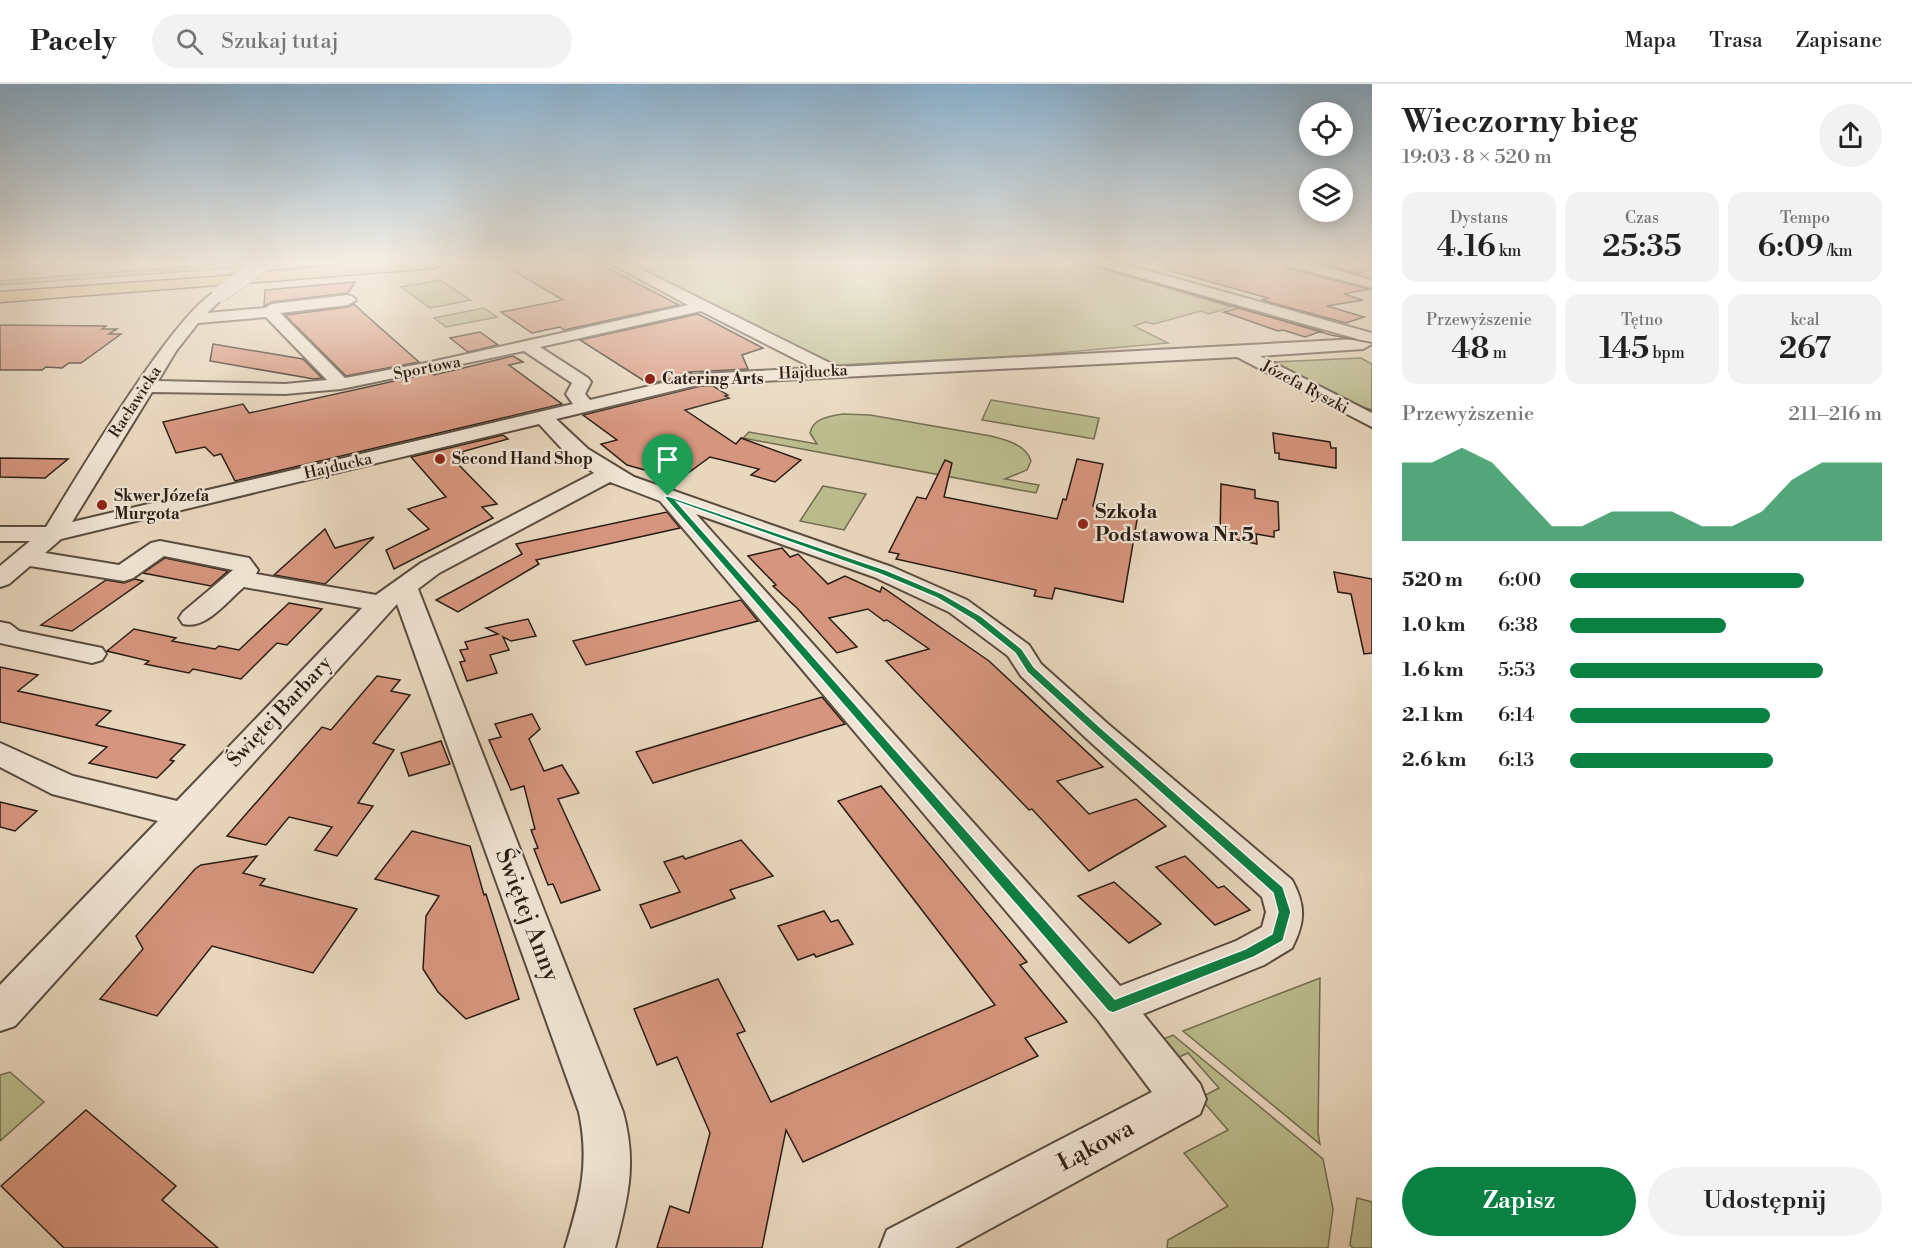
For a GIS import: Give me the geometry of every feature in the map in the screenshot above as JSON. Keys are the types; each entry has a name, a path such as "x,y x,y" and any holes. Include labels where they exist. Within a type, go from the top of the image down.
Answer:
{"street":[{"path":"192,319 211,317"},
{"path":"275,317 341,384"},
{"name":"Sportowa","path":"147,386 285,389 341,384 652,317"},
{"path":"725,317 834,371"},
{"path":"1297,317 1371,338"},
{"name":"Racławicka","path":"53,534 169,349 192,319"},
{"name":"Hajducka","path":"0,534 53,534 701,379 1343,347 1363,344 1371,338"},
{"path":"527,346 582,382 574,394 585,406"},
{"name":"Józefa Ryszki","path":"1239,352 1372,422"},
{"path":"543,416 563,441 609,474 883,572 958,606 1019,651 1031,670 1097,731 1279,890 1285,912 1278,937 1250,953 1113,1006 668,496"},
{"name":"Świętej Barbary","path":"0,1013 392,596 430,568 609,474"},
{"path":"0,579 53,534"},
{"path":"27,558 124,573 160,548 240,563 246,570 192,618"},
{"path":"238,578 392,596"},
{"name":"Świętej Anny","path":"392,596 608,1134 610,1163 605,1196 590,1248"},
{"path":"0,630 10,637 92,654"},
{"path":"0,754 64,786 184,815"},
{"name":"Łąkowa","path":"905,1248 1184,1099 1113,1006"}],"green space":[{"path":"437,317 495,317 446,327 434,318"},
{"path":"738,317 1178,317 1154,324 1146,322 1134,326 1168,343 1024,356 836,365"},
{"path":"1361,358 1372,364 1372,410 1348,402 1274,362"},
{"path":"991,400 1099,418 1094,439 982,420"},
{"path":"843,414 870,415 1009,441 1025,451 1031,461 1027,470 1005,479 1039,485 1036,493 743,438 749,432 817,444 810,433 815,424 823,419"},
{"path":"823,486 866,494 844,530 800,521"},
{"path":"1320,978 1318,1133 1320,1144 1183,1031"},
{"path":"1173,1035 1323,1159 1333,1209 1328,1248 1167,1248 1168,1240 1228,1206 1184,1153 1228,1130 1200,1098 1219,1088 1188,1053 1177,1058 1156,1042"},
{"path":"10,1072 44,1102 0,1141 0,1075"},
{"path":"1357,1198 1372,1202 1372,1248 1353,1248 1350,1245"}],"building":[{"path":"287,317 369,317 419,362 346,376"},
{"path":"509,317 622,317 564,330 560,327 532,333"},
{"path":"683,317 704,317 763,348 742,355 748,369 689,372 693,374 649,384 580,340"},
{"path":"1239,317 1272,317 1322,331 1305,337 1283,330 1278,331"},
{"path":"1325,317 1363,317 1346,323"},
{"path":"0,325 106,326 102,329 117,329 109,334 121,334 81,363 69,363 62,368 46,367 42,370 0,370"},
{"path":"480,332 498,345 468,352 450,338"},
{"path":"213,344 303,359 322,378 314,379 210,361"},
{"path":"513,356 523,362 509,365 562,404 235,481 221,454 214,456 205,447 176,453 163,422 243,404 249,413 431,373 434,375"},
{"path":"701,386 713,386 729,398 685,410 736,444 741,438 801,460 775,482 751,475 759,469 710,457 684,476 678,475 673,478 627,465 601,444 617,440 583,415"},
{"path":"1273,433 1330,442 1331,448 1336,448 1336,468 1279,459 1279,453 1275,453"},
{"path":"503,435 508,439 461,452 469,459 456,462 497,504 482,507 493,518 394,569 386,550 429,529 408,509 446,497 411,457"},
{"path":"0,458 68,459 45,478 0,477"},
{"path":"1077,459 1103,464 1093,506 1138,514 1123,602 1055,588 1052,599 1034,596 1036,590 896,559 899,554 889,552 917,497 926,499 945,460 952,463 944,497 1057,519 1063,499 1066,500"},
{"path":"1221,484 1255,490 1255,498 1278,502 1279,530 1274,531 1274,537 1256,534 1257,544 1220,536"},
{"path":"667,512 680,528 536,560 539,564 458,612 436,600 522,554 516,544"},
{"path":"325,529 335,548 374,537 325,584 274,575"},
{"path":"782,548 790,557 798,554 828,584 845,576 880,592 882,587 989,661 1103,767 1057,781 1089,814 1136,799 1166,826 1089,871 1032,809 1029,810 886,661 929,649 868,609 829,618 857,647 837,653 797,608 773,586 776,585 748,556"},
{"path":"165,558 228,571 211,586 143,573"},
{"path":"1334,572 1372,579 1372,653 1364,654 1351,594 1338,592"},
{"path":"135,579 143,581 72,631 41,625 106,580 124,583"},
{"path":"741,600 758,621 586,665 573,641"},
{"path":"289,603 322,609 287,645 277,643 241,679 193,669 189,673 145,664 149,661 107,651 134,629 176,638 172,641 215,649 219,646 239,650"},
{"path":"528,619 536,636 511,641 503,637 509,650 490,655 497,673 467,681 460,662 465,661 460,650 468,649 465,642 498,634 486,628"},
{"path":"0,667 38,675 18,691 111,711 96,725 185,745 170,760 174,761 157,778 89,763 107,747 0,722"},
{"path":"377,676 400,680 391,691 410,695 373,743 394,750 358,803 373,806 337,856 315,850 332,827 289,817 266,845 227,836 322,727 331,730"},
{"path":"822,697 845,724 653,783 636,752"},
{"path":"532,714 540,729 529,739 544,771 562,765 579,793 558,799 600,890 561,903 553,884 548,885 534,849 538,848 531,830 535,829 524,786 511,790 489,740 501,737 495,724"},
{"path":"441,741 450,764 409,776 401,753"},
{"path":"881,786 1027,962 1020,965 1067,1022 1025,1038 1038,1056 803,1162 786,1130 762,1248 657,1248 670,1206 689,1213 710,1133 677,1057 657,1065 634,1009 718,979 745,1031 737,1034 771,1102 995,1005 838,801"},
{"path":"0,802 37,811 15,831 0,827"},
{"path":"412,831 470,846 519,999 466,1019 438,992 423,969 426,916 439,896 375,879"},
{"path":"741,840 773,876 730,890 735,898 651,928 640,905 680,892 664,862 683,856 685,859"},
{"path":"257,856 243,873 265,879 260,885 357,909 313,973 212,946 157,1016 100,999 143,949 136,936 195,869 201,865"},
{"path":"1185,856 1218,888 1224,886 1250,910 1215,925 1156,867"},
{"path":"1114,882 1161,924 1129,943 1078,896"},
{"path":"824,911 831,922 838,920 853,944 816,957 814,954 798,960 778,926"},
{"path":"86,1110 176,1186 162,1200 218,1248 64,1248 1,1186"}],"tram line":[{"path":"1271,317 1331,335 1372,343"}],"place":[{"name":"Catering Arts","path":"650,379"},
{"name":"Second Hand Shop","path":"440,459"},
{"name":"Skwer Józefa Murgota","path":"102,505"},
{"name":"Szkoła Podstawowa Nr 5","path":"1083,524"}],"route":[{"path":"668,496 883,572 940,596 978,618 1019,651 1031,670 1097,731 1279,890 1285,912 1278,937 1250,953 1113,1006 668,496"}]}
